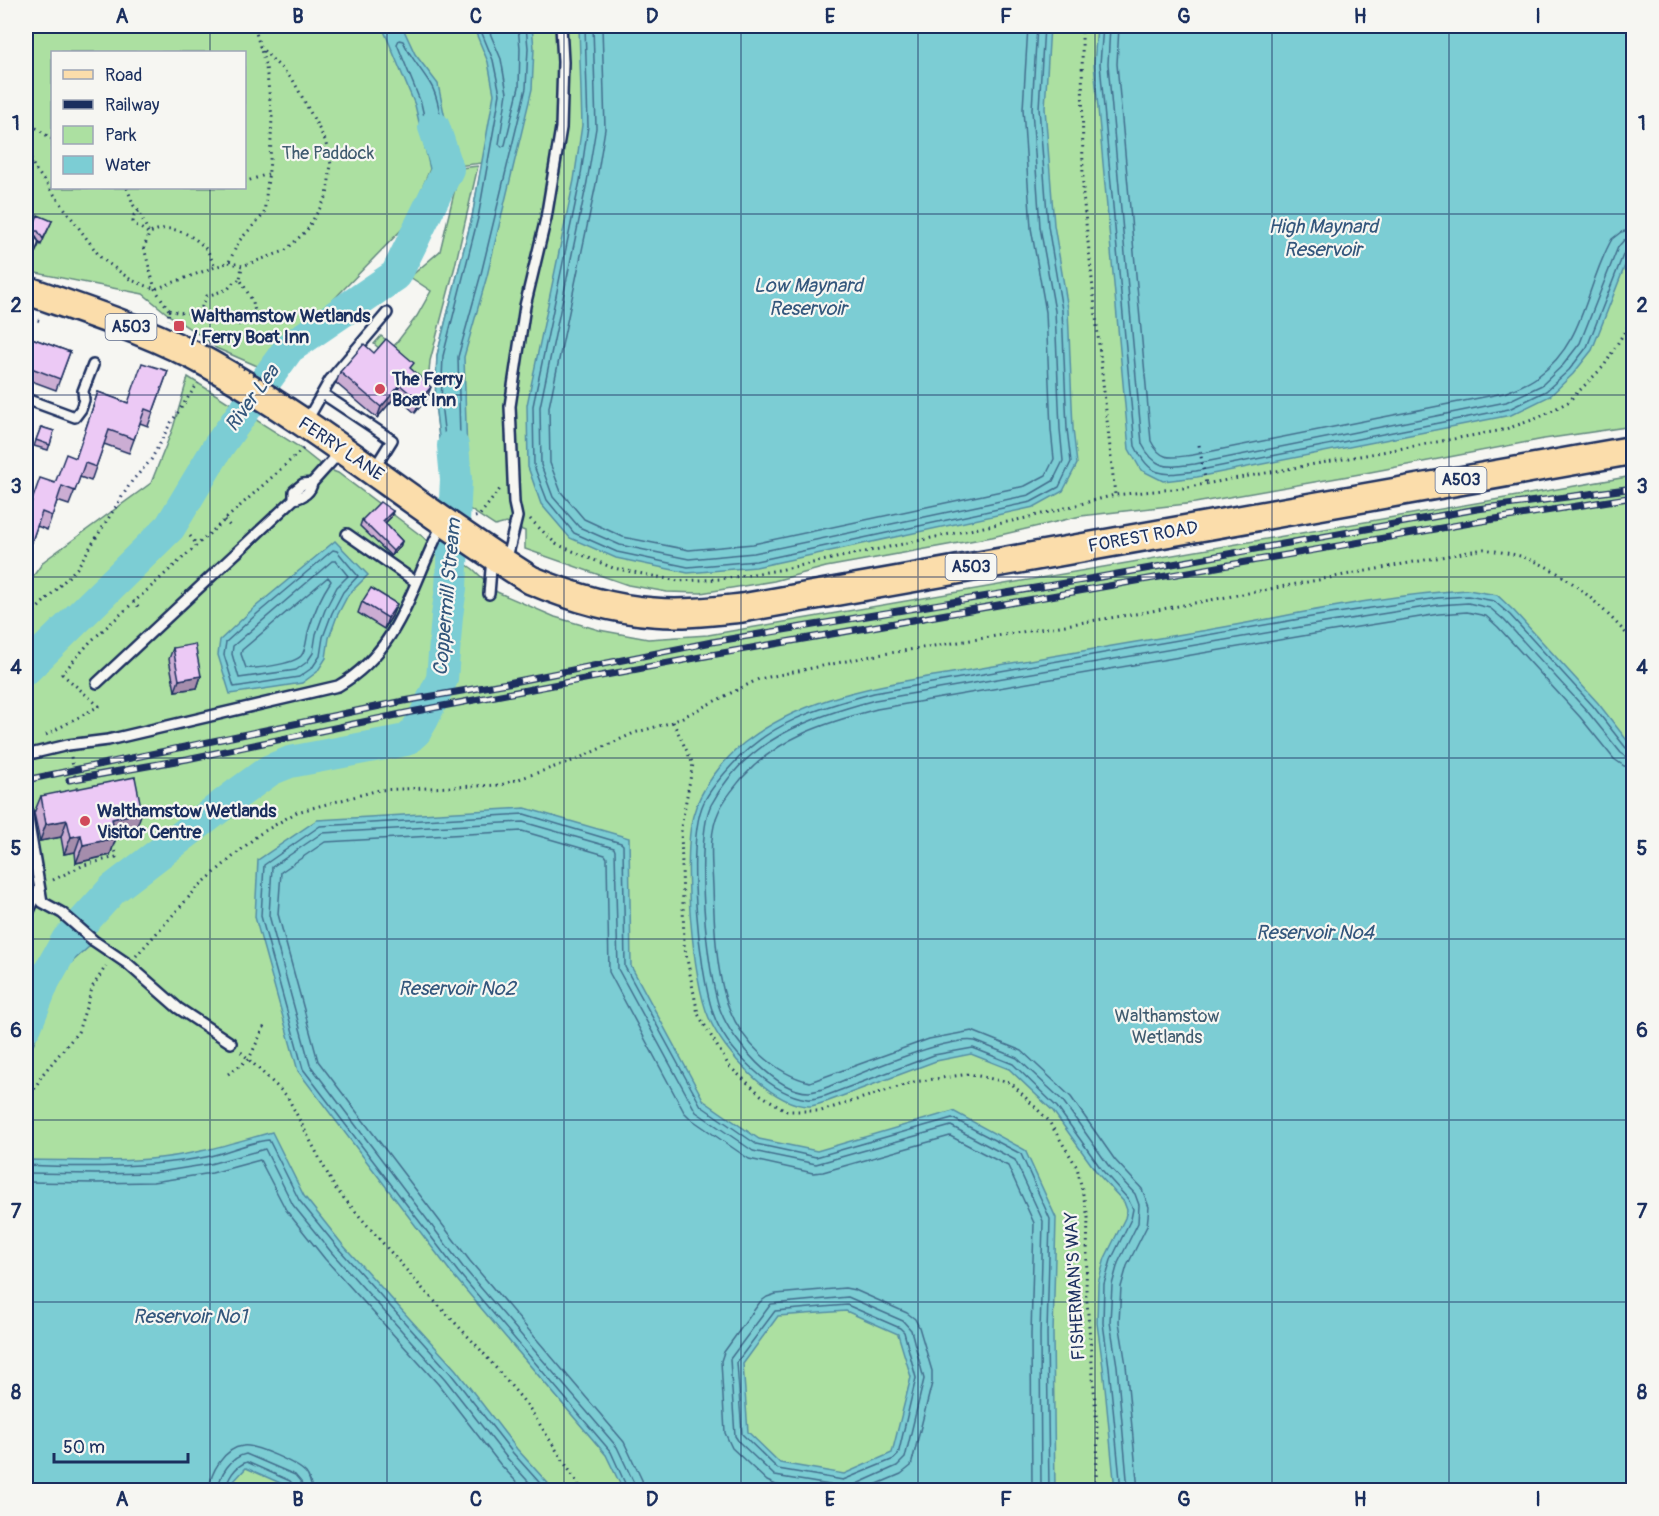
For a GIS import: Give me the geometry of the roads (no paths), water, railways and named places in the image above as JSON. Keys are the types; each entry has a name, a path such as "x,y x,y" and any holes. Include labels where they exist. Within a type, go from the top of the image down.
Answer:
{"main road":[{"name":"FERRY LANE","path":"26,290 162,340 204,361 234,371 282,401 305,424 464,536 531,580 556,591 652,612"},
{"name":"FOREST ROAD","path":"652,612 679,613 742,608 1634,450"}],"lane":[{"path":"26,755 68,745 108,740 338,686 366,667 382,650 395,631 416,582 464,536 518,517 514,502 510,406 525,306 546,218 561,128 563,62 561,26"},
{"path":"26,258 33,243"},
{"path":"305,424 330,380 387,313"},
{"path":"26,399 75,417 81,409 84,399 83,392 93,365"},
{"path":"322,394 392,440 373,471"},
{"path":"98,683 294,499 302,497 343,449"},
{"path":"347,534 416,582"},
{"path":"464,536 489,594"},
{"path":"26,807 42,902 62,913 94,941 128,964 178,1008 231,1043"},
{"path":"26,917 39,890"}],"water":[{"path":"382,26 402,26 415,54 438,84 455,167 430,169 415,105"},
{"path":"473,26 532,26 534,48 532,89 487,276 464,357 468,491 445,489 435,403 437,355 472,217 494,94 488,62"},
{"name":"Low Maynard Reservoir","path":"579,26 1050,26 1045,108 1054,225 1068,309 1073,429 1077,464 1063,491 1034,507 756,567 688,573 616,558 570,538 541,504 528,467 527,405 574,180 582,125"},
{"name":"High Maynard Reservoir","path":"1097,26 1633,26 1633,245 1592,350 1573,374 1550,396 1511,415 1197,477 1163,481 1141,470 1129,449 1094,64"},
{"path":"335,541 368,575 348,595 329,638 326,658 317,672 302,683 230,694 218,655 220,640 254,608"},
{"name":"Reservoir №4","path":"1468,590 1497,595 1514,611 1598,703 1633,748 1633,1490 1115,1490 1097,1323 1098,1283 1105,1258 1125,1218 1127,1210 1124,1202 1098,1174 1053,1111 1009,1069 971,1054 936,1061 811,1106 794,1103 779,1096 750,1074 725,1046 709,1018 698,976 690,918 688,859 696,806 713,776 744,743 799,710 860,690 1363,602"},
{"name":"Reservoir №2","path":"525,808 629,838 631,966 704,1101 759,1139 817,1151 953,1111 1025,1150 1056,1218 1053,1334 1055,1490 623,1490 606,1455 453,1275 298,1071 255,917 258,860 317,820","holes":["846,1311 898,1334 911,1377 892,1453 844,1474 780,1463 748,1432 743,1364 778,1316"]},
{"path":"65,926 91,945 63,970 26,1062 26,999"},
{"name":"Reservoir №1","path":"272,1132 304,1196 342,1244 456,1370 517,1449 554,1490 291,1490 287,1486 246,1468 233,1482 231,1490 26,1490 26,1160 119,1161 166,1157"}],"waterway":[{"name":"River Lea","path":"26,669 170,527 218,447 289,348 396,275 448,169 434,127"},
{"name":"Coppermill Stream","path":"26,1026 44,981 67,940 113,889 237,794 270,770 290,762 406,740 416,731 442,679 451,588 456,479 453,446"}],"railway":[{"path":"26,780 404,701 508,683 712,642 1095,578 1477,509 1634,488"},
{"path":"69,780 187,759 406,713 711,655 1476,522 1634,497"}],"place":[{"name":"Walthamstow Wetlands / Ferry Boat Inn","path":"179,326"},
{"name":"The Ferry Boat Inn","path":"380,389"},
{"name":"Walthamstow Wetlands Visitor Centre","path":"85,821"}],"park label":[{"name":"The Paddock","path":"328,153"},
{"name":"Walthamstow Wetlands","path":"1167,1026"}]}
